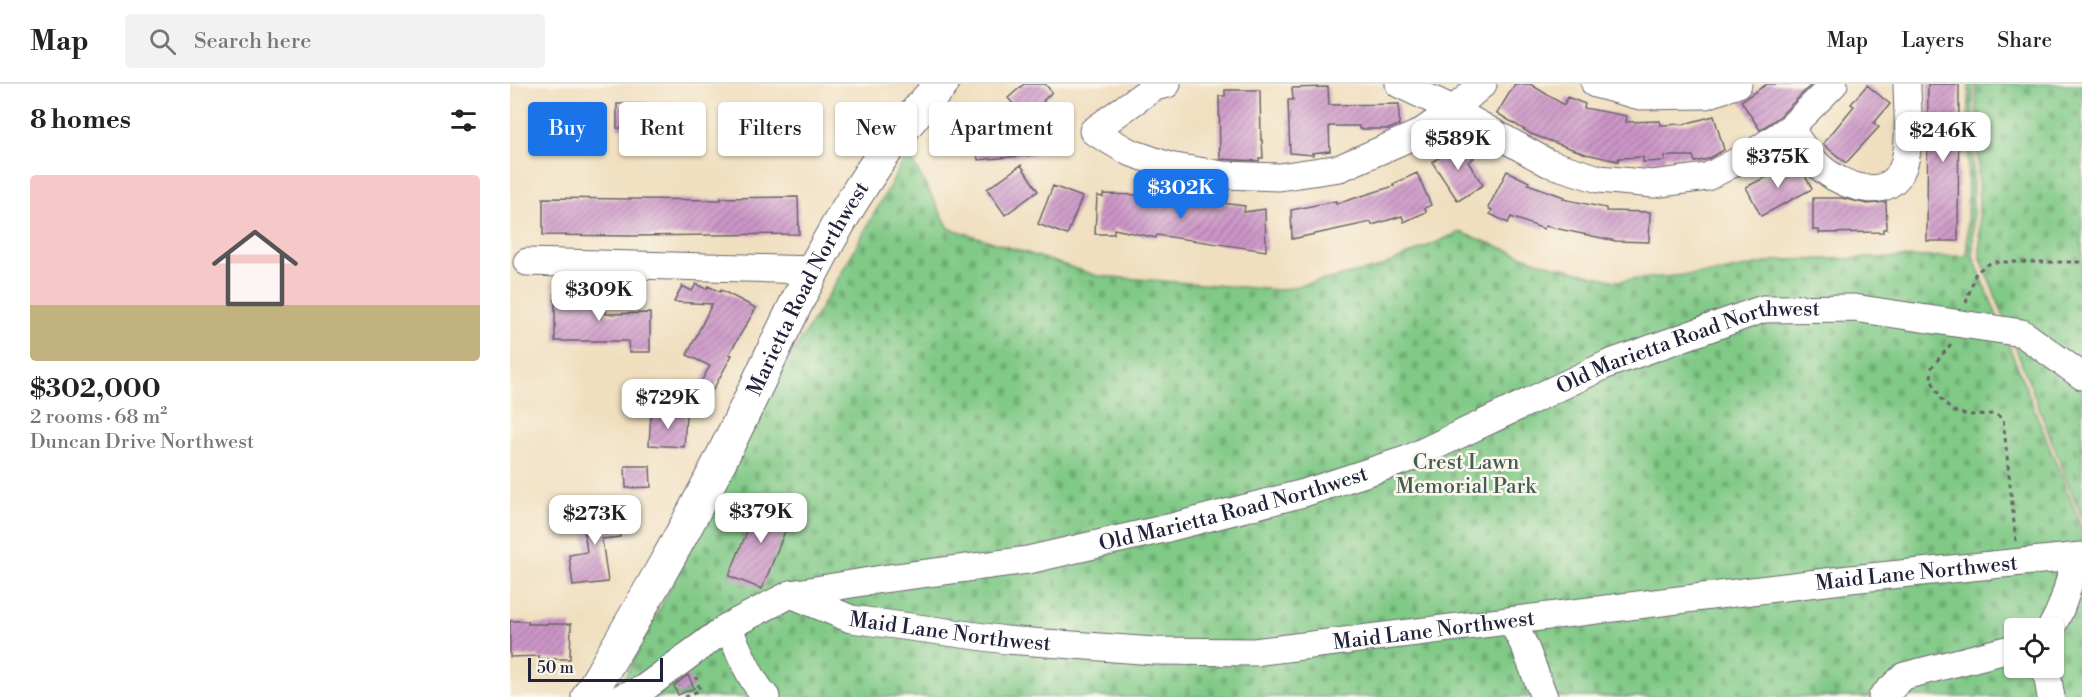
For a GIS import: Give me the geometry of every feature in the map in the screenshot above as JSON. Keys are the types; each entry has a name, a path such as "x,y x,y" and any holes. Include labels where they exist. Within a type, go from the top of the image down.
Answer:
{"main road":[{"name":"Marietta Road Northwest","path":"588,697 643,604 715,471 813,270 881,155 916,110 942,84"}],"street":[{"path":"1167,84 1154,87 1093,131 1129,152 1169,166 1223,175 1279,177 1340,168 1420,133 1484,84"},
{"path":"1399,84 1453,110 1548,163 1599,179 1653,184 1707,177 1754,153 1790,129 1834,84"},
{"path":"1595,84 1640,96 1706,95 1738,84"},
{"path":"1790,129 1805,150 1825,171 1870,190 1891,184 1903,168 1907,142 1907,84"},
{"path":"527,262 813,270"},
{"name":"Old Marietta Road Northwest","path":"622,697 644,689 727,627 791,594 882,579 1028,560 1168,528 1304,493 1408,459 1608,364 1763,309 1854,308 2022,333 2082,376"},
{"path":"2056,618 2078,556"},
{"name":"Maid Lane Northwest","path":"791,594 851,620 1006,640 1154,651 1254,652 1838,581 2078,556"},
{"path":"1512,622 1525,646 1545,697"},
{"path":"727,627 738,646 754,684 765,697"},
{"path":"1882,697 1904,676 2004,651"},
{"path":"2048,678 2051,697"}],"path":[{"path":"2018,561 2003,418 1994,414 1967,415 1952,411 1941,399 1931,379 1932,367 1965,325 1963,312 1976,272 1992,262 2082,262"}],"green space":[{"name":"Crest Lawn Memorial Park","path":"1969,84 1973,84 1973,256 2082,528 2082,697 615,697 769,393 838,279 906,156 910,156 949,228 1098,276 1279,290 1378,268 1460,232 1539,262 1615,281 1722,272 1780,260 1967,256"},
{"path":"1976,84 2082,84 2082,519 1980,256"}],"building":[{"path":"1024,84 1045,84 1052,92 1044,102 1012,102 1008,98"},
{"path":"1515,84 1530,84 1564,105 1567,97 1585,104 1584,108 1627,116 1626,122 1660,121 1661,125 1684,124 1714,116 1724,150 1708,159 1695,162 1693,156 1665,156 1665,161 1643,162 1643,157 1619,158 1618,161 1586,154 1531,134 1497,113"},
{"path":"1767,84 1812,84 1780,116 1760,130 1741,101"},
{"path":"1928,84 1959,84 1958,241 1927,241"},
{"path":"1867,85 1890,104 1874,123 1879,127 1846,163 1823,144 1854,106 1851,104"},
{"path":"1328,87 1329,105 1399,104 1399,125 1389,129 1329,126 1330,151 1312,153 1313,155 1290,153 1288,100 1293,100 1292,88"},
{"path":"1225,90 1260,90 1263,158 1259,158 1259,161 1220,159 1219,96 1225,96"},
{"path":"617,104 619,104 619,128 617,128"},
{"path":"1463,142 1474,158 1468,162 1483,185 1458,201 1432,162"},
{"path":"978,156 1023,156 978,160"},
{"path":"1021,165 1038,191 1005,215 987,189"},
{"path":"1791,165 1795,174 1801,170 1803,172 1812,189 1761,216 1746,187"},
{"path":"1507,171 1529,182 1528,184 1564,197 1563,199 1606,208 1606,211 1650,212 1649,242 1616,241 1545,226 1544,229 1511,217 1508,223 1490,214 1492,210 1488,208"},
{"path":"1417,173 1431,205 1425,208 1426,212 1404,222 1402,216 1372,225 1371,222 1292,239 1291,210 1336,201 1336,204 1394,186 1393,184"},
{"path":"1053,186 1082,197 1067,235 1038,224"},
{"path":"1145,190 1163,194 1163,196 1222,206 1222,203 1245,206 1244,212 1265,209 1266,251 1157,235 1156,238 1114,229 1114,234 1095,234 1097,196 1103,197 1103,194 1141,195 1145,194"},
{"path":"798,197 799,234 543,235 543,198 721,200 721,198"},
{"path":"1813,198 1841,198 1868,204 1886,202 1887,229 1883,229 1883,232 1819,233 1819,230 1813,230"},
{"path":"696,284 706,289 708,286 720,292 721,290 756,308 729,354 732,355 708,399 698,393 698,387 710,366 687,355 712,304 674,302 682,286 692,291"},
{"path":"555,293 606,293 606,314 650,313 650,352 629,352 628,341 555,341"},
{"path":"651,413 686,415 684,447 649,445"},
{"path":"625,466 650,466 651,487 626,488"},
{"path":"760,499 793,511 762,589 729,576"},
{"path":"616,505 620,537 602,539 608,582 573,586 569,555 587,552 581,510"},
{"path":"510,621 528,621 528,624 571,624 570,659 539,659 539,656 510,657"},
{"path":"688,675 694,688 678,695 674,686"}]}
